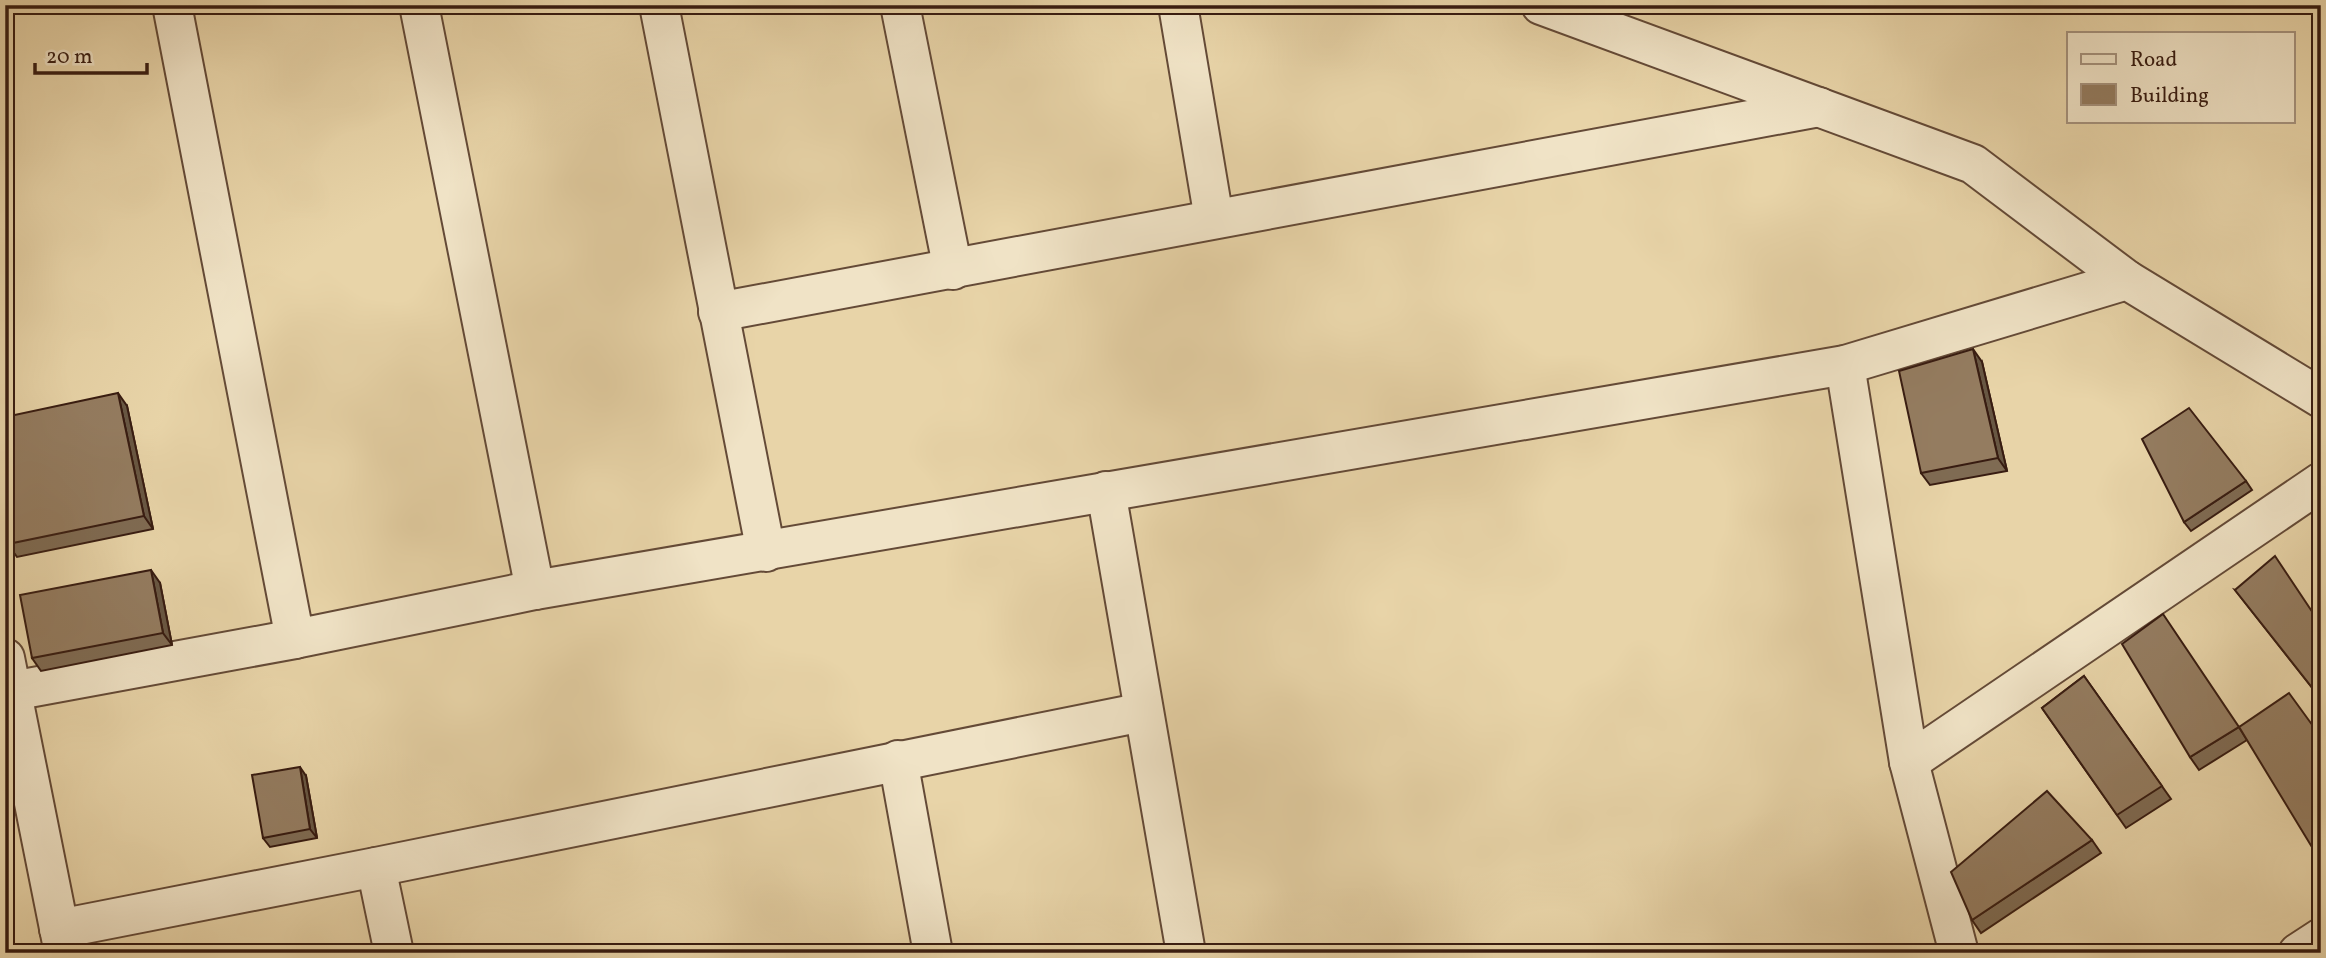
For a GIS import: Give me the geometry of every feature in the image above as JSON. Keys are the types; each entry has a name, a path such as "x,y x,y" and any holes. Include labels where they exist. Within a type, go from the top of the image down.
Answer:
{"street":[{"path":"172,5 295,639"},
{"path":"419,5 535,590"},
{"path":"659,5 766,552"},
{"path":"900,5 953,270"},
{"path":"1178,5 1214,219"},
{"path":"1541,5 1973,164 2127,281 2321,398"},
{"path":"718,312 1819,107"},
{"path":"1143,712 376,867 62,941 9,674 295,639 535,590 1845,365 2127,281"},
{"path":"1845,365 1909,762 1959,953"},
{"path":"1909,762 2321,482"},
{"path":"1106,491 1186,953"},
{"path":"898,760 933,953"},
{"path":"376,867 394,953"},
{"path":"2298,953 2321,937"}],"building":[{"path":"1973,349 1998,458 1921,473 1899,371"},
{"path":"118,393 144,516 8,544 5,533 5,417"},
{"path":"2189,408 2246,481 2184,522 2142,439"},
{"path":"2275,556 2321,625 2321,686 2314,690 2235,590"},
{"path":"151,570 163,633 32,658 20,595"},
{"path":"2163,614 2239,727 2190,757 2122,644"},
{"path":"2084,676 2162,786 2117,815 2042,708"},
{"path":"2289,693 2321,737 2321,862 2239,727"},
{"path":"300,767 310,829 263,838 252,775"},
{"path":"2047,791 2092,840 1972,920 1951,872"}]}
